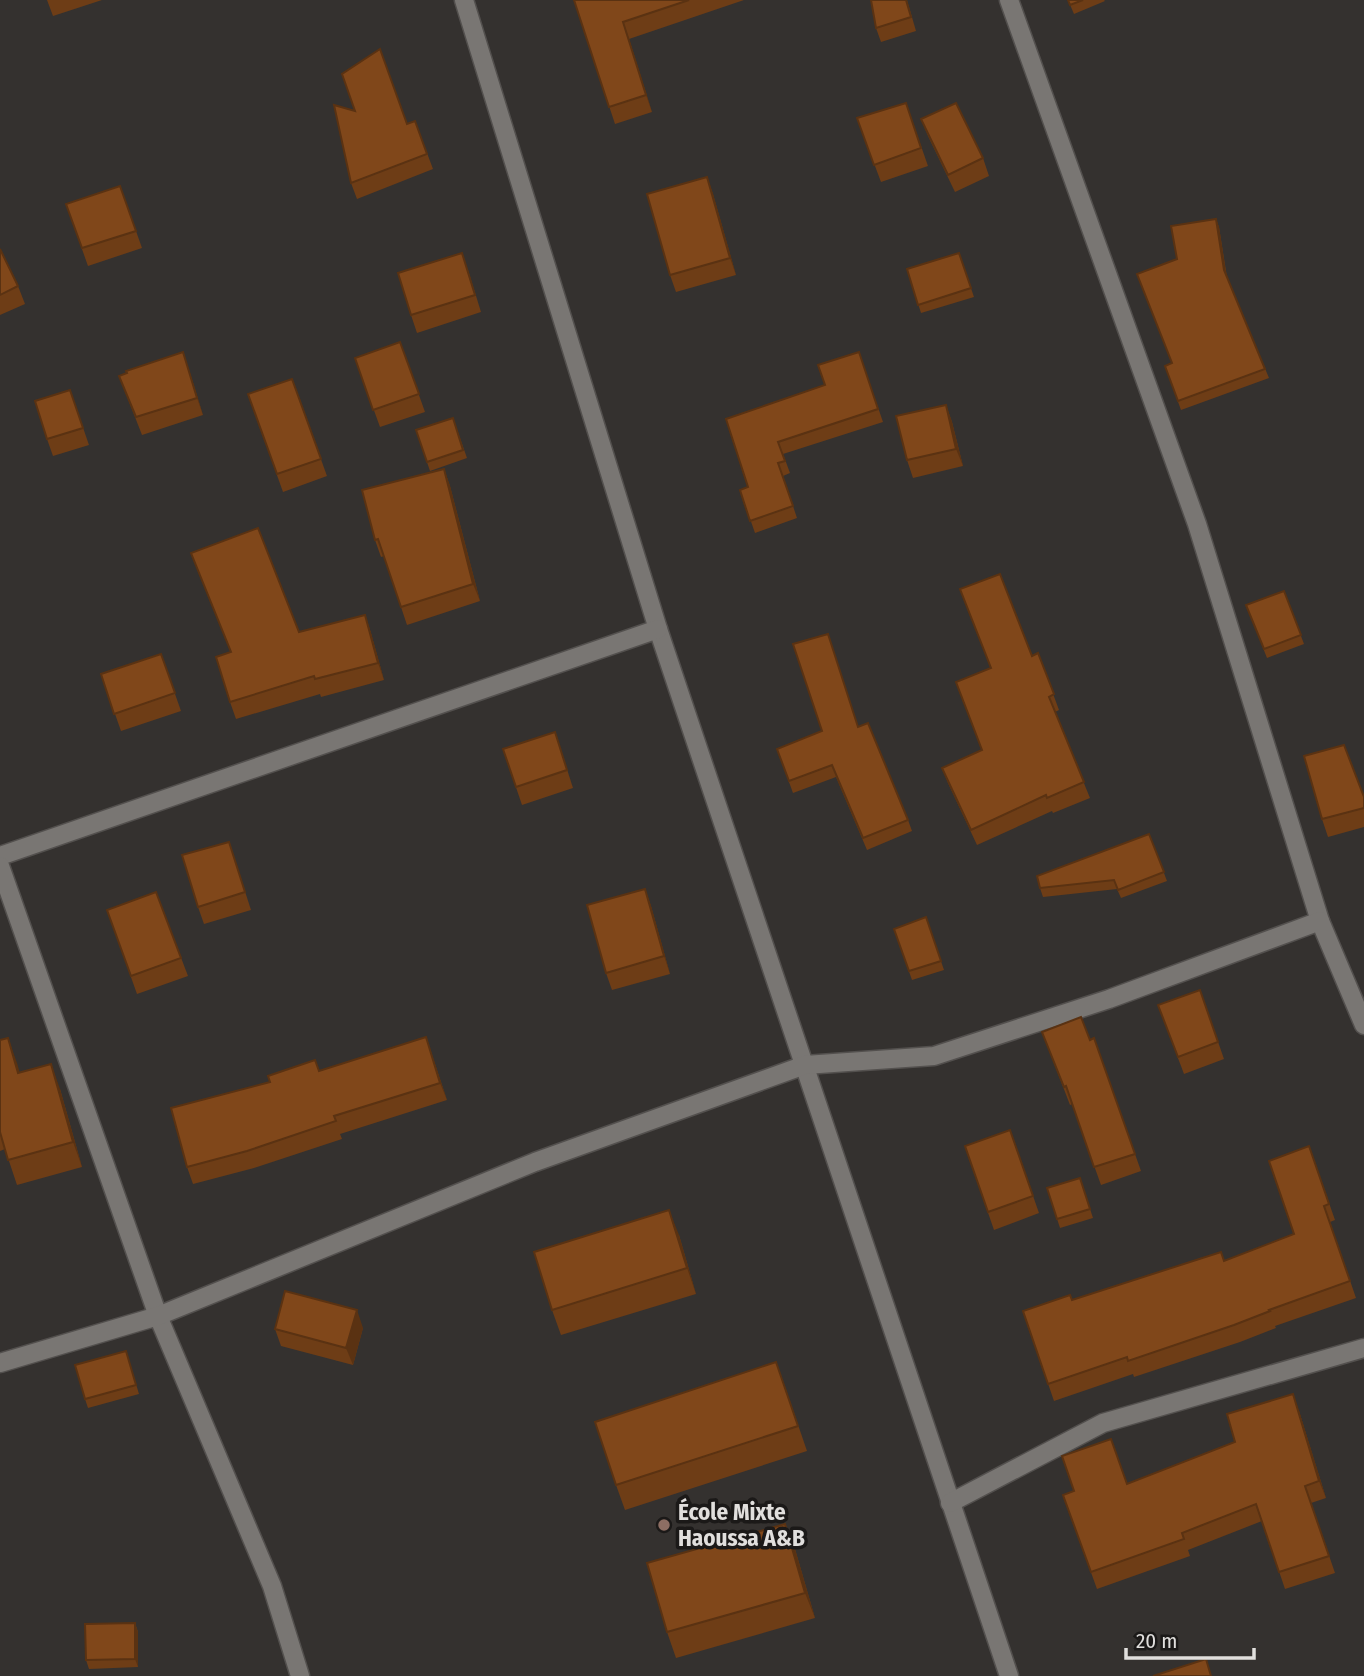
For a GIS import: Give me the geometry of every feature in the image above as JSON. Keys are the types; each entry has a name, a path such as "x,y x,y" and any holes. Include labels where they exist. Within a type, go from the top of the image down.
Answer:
{"street":[{"path":"464,0 658,629 1009,1676"},
{"path":"1009,0 1197,524 1320,921 1364,1025"},
{"path":"0,856 658,629"},
{"path":"0,866 158,1316 272,1587 300,1676"},
{"path":"0,1363 158,1316 535,1162 805,1065 934,1056 1109,999 1320,921"},
{"path":"950,1503 1103,1423 1364,1348"}],"building":[{"path":"574,0 689,0 623,22 646,95 609,107"},
{"path":"871,0 906,0 911,17 876,28"},
{"path":"1068,0 1083,0 1070,5"},
{"path":"380,49 407,124 415,121 427,154 351,183 334,105 355,111 342,74"},
{"path":"906,103 921,148 874,165 857,118"},
{"path":"956,103 983,158 948,175 921,119"},
{"path":"707,177 730,258 670,275 647,194"},
{"path":"120,186 136,231 82,248 66,204"},
{"path":"1216,219 1224,270 1265,369 1178,401 1165,366 1172,363 1137,274 1177,259 1171,226"},
{"path":"0,249 18,286 0,295"},
{"path":"462,253 475,295 411,315 398,273"},
{"path":"959,253 971,288 918,305 907,269"},
{"path":"400,342 419,394 373,410 355,358"},
{"path":"183,352 197,398 136,417 119,376 127,373 126,371"},
{"path":"859,352 878,409 778,442 785,461 778,463 793,506 750,521 740,490 748,487 726,419 825,385 818,365"},
{"path":"292,379 321,459 277,474 248,394"},
{"path":"70,390 83,428 47,439 35,401"},
{"path":"946,405 956,449 907,460 896,416"},
{"path":"453,418 463,450 427,462 416,430"},
{"path":"444,469 473,584 401,607 378,539 375,540 362,490"},
{"path":"258,528 299,632 365,615 378,663 315,679 314,676 230,702 216,657 231,652 191,553"},
{"path":"1000,574 1032,656 1038,653 1054,694 1049,697 1084,782 1047,798 1046,795 971,830 942,768 982,750 956,682 991,668 960,589"},
{"path":"1284,591 1301,635 1264,649 1246,605"},
{"path":"828,634 858,727 868,723 908,820 863,838 832,765 789,781 777,749 822,731 793,644"},
{"path":"161,654 175,693 114,714 101,674"},
{"path":"555,732 567,770 516,787 503,749"},
{"path":"1344,745 1364,797 1364,808 1322,819 1304,756"},
{"path":"1149,834 1164,872 1118,890 1114,880 1040,888 1037,876"},
{"path":"229,842 245,892 198,907 182,855"},
{"path":"645,889 664,956 606,973 587,905"},
{"path":"156,892 181,958 131,976 107,910"},
{"path":"926,917 941,961 909,971 894,929"},
{"path":"1200,990 1218,1042 1178,1057 1158,1005"},
{"path":"1081,1017 1090,1040 1094,1038 1135,1154 1094,1167 1066,1086 1064,1087 1042,1032"},
{"path":"426,1037 440,1083 334,1116 336,1121 247,1151 187,1167 171,1108 270,1082 268,1076 315,1060 319,1071"},
{"path":"8,1038 18,1073 51,1064 73,1142 8,1160 0,1132 0,1040"},
{"path":"1010,1130 1033,1196 988,1212 965,1146"},
{"path":"1309,1146 1329,1204 1324,1206 1350,1281 1234,1325 1128,1361 1127,1357 1048,1384 1023,1311 1070,1295 1072,1300 1221,1252 1224,1261 1294,1234 1269,1161"},
{"path":"1080,1178 1090,1209 1057,1219 1047,1188"},
{"path":"669,1210 687,1268 552,1310 534,1252"},
{"path":"285,1291 357,1310 346,1348 275,1329"},
{"path":"126,1351 136,1385 85,1399 75,1365"},
{"path":"776,1362 798,1426 616,1485 595,1422"},
{"path":"1293,1394 1319,1481 1305,1486 1329,1556 1279,1572 1256,1504 1182,1533 1184,1539 1091,1572 1063,1495 1074,1491 1062,1456 1111,1439 1127,1484 1235,1442 1227,1414"},
{"path":"785,1524 805,1593 667,1632 647,1563"},
{"path":"135,1623 135,1659 86,1660 85,1624"},
{"path":"1206,1659 1211,1676 1153,1676"}],"place":[{"name":"École Mixte Haoussa A&B","path":"664,1525"}]}
